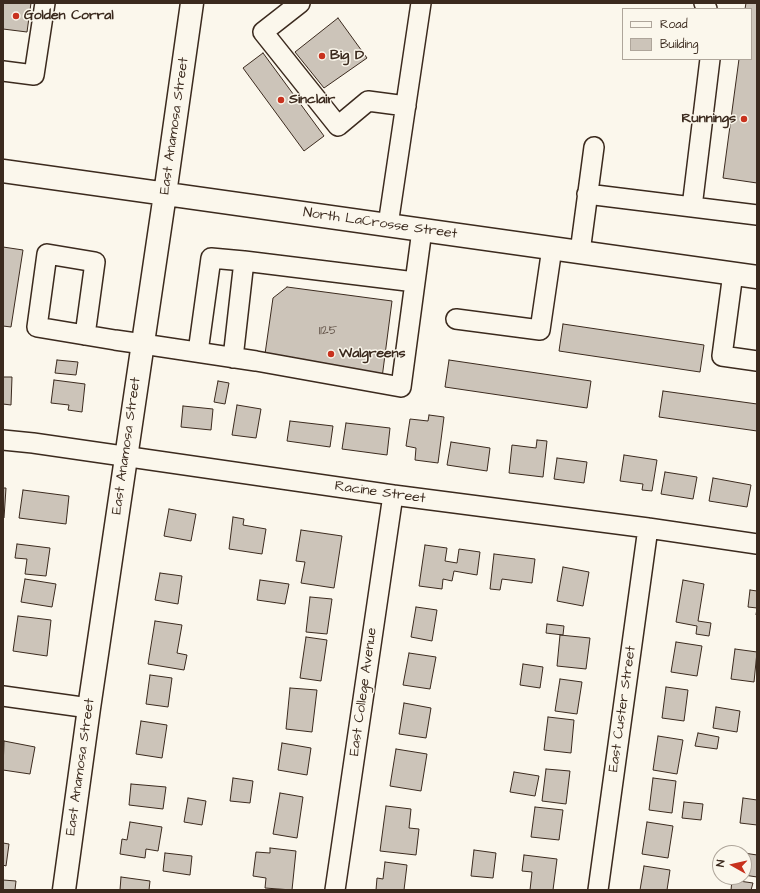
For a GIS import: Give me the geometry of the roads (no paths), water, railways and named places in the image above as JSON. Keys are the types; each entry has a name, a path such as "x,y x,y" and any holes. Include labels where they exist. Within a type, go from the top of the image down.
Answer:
{"main road":[{"name":"East Anamosa Street","path":"64,890 89,708 192,3"},
{"name":"North LaCrosse Street","path":"3,172 757,277"}],"street":[{"path":"3,71 34,75 45,3"},
{"path":"300,3 264,32 338,126 368,101 406,106"},
{"path":"388,225 422,3"},
{"path":"692,207 710,60"},
{"path":"580,252 594,147"},
{"path":"587,194 757,215"},
{"path":"85,335 95,262 47,254 37,327 85,335 198,352 401,387 422,230"},
{"path":"456,319 540,330 552,248"},
{"path":"198,352 211,258 415,282"},
{"path":"233,358 244,261"},
{"path":"733,273 722,356 757,361"},
{"name":"Racine Street","path":"3,440 757,544"},
{"name":"East College Avenue","path":"335,890 393,495"},
{"name":"East Custer Street","path":"598,890 648,528"},
{"path":"3,696 89,708"}],"place":[{"name":"Golden Corral","path":"16,16"},
{"name":"Big D","path":"322,56"},
{"name":"Sinclair","path":"281,100"},
{"name":"Runnings","path":"744,119"},
{"name":"Walgreens","path":"331,354"}]}
